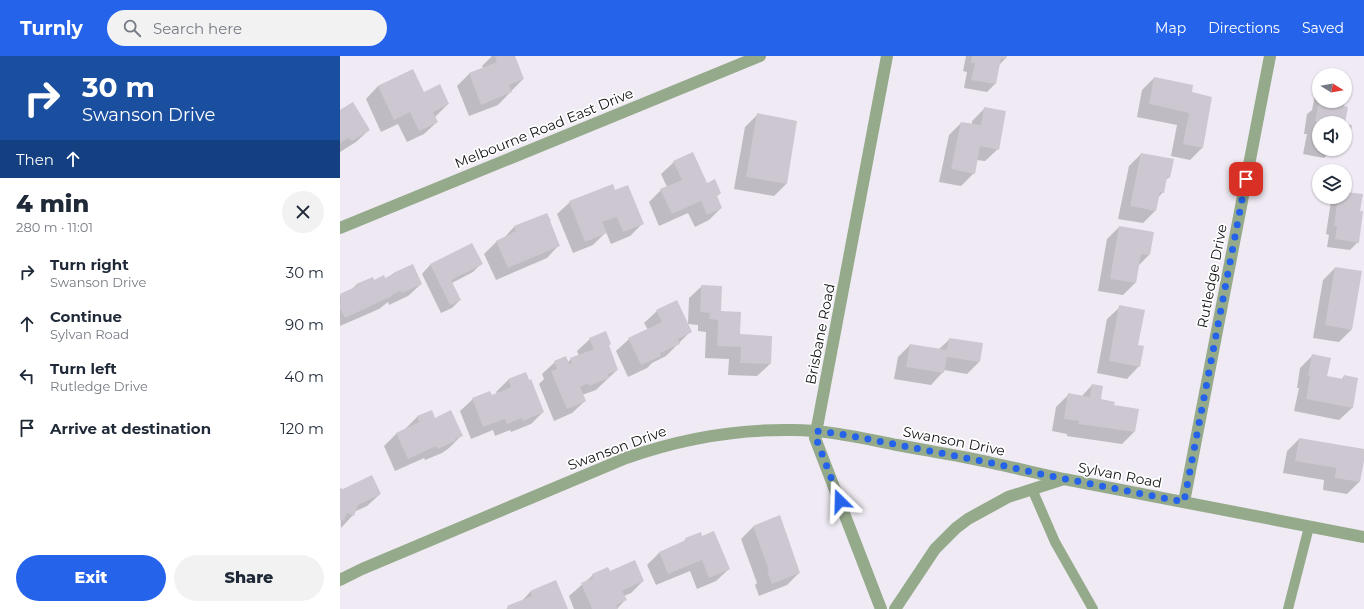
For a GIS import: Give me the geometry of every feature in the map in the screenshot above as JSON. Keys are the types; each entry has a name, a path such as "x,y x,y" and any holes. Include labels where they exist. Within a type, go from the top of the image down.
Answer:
{"street":[{"name":"Melbourne Road East Drive","path":"340,228 760,56"},
{"name":"Brisbane Road","path":"881,609 816,438 887,56"},
{"name":"Rutledge Drive","path":"1184,502 1270,56"},
{"name":"Swanson Drive","path":"340,580 362,569 626,458 693,438 724,433 767,430 817,431 847,435 962,457 1064,479"},
{"name":"Sylvan Road","path":"894,609 935,549 956,528 998,501 1064,479 1364,537"}],"lane":[{"path":"1032,489 1055,542 1093,609"},
{"path":"1288,609 1292,599 1309,526"}],"building":[{"path":"495,56 515,56 524,79 509,85 512,92 481,105 469,73 497,62"},
{"path":"972,56 1007,56 1006,59 1001,58 996,84 971,80 975,63 971,63"},
{"path":"413,69 424,92 440,84 449,104 433,112 438,122 419,131 410,112 394,120 378,86"},
{"path":"1154,77 1193,85 1192,92 1212,97 1203,148 1183,144 1189,113 1149,104"},
{"path":"353,102 370,130 352,141 349,138 340,143 340,110"},
{"path":"984,107 1006,111 999,150 980,146 975,174 951,169 961,122 981,125"},
{"path":"1318,108 1348,108 1346,116 1316,116"},
{"path":"757,113 797,121 787,184 746,177"},
{"path":"693,152 707,183 715,179 721,193 717,196 722,208 707,215 701,201 672,214 660,189 682,180 673,161"},
{"path":"1141,153 1174,159 1170,178 1167,177 1164,193 1160,192 1156,211 1130,206"},
{"path":"613,184 615,190 628,185 644,224 623,232 617,217 602,222 607,233 585,242 569,201"},
{"path":"1352,193 1363,194 1360,211 1363,211 1359,243 1335,239 1337,227 1334,226 1337,204 1352,204"},
{"path":"547,213 560,246 508,268 496,241 516,231 514,226"},
{"path":"1119,226 1154,232 1150,255 1141,254 1136,283 1110,279"},
{"path":"472,243 483,264 451,280 461,300 450,305 430,264"},
{"path":"413,264 422,284 402,293 400,291 345,318 340,308 340,294 357,286 356,284 373,277 374,280 384,275 385,278"},
{"path":"1335,267 1362,271 1352,330 1325,325"},
{"path":"701,285 722,286 721,311 741,312 740,334 772,336 771,364 740,363 741,347 717,346 718,320 709,319 710,313 700,312"},
{"path":"677,300 692,332 678,339 680,344 660,353 661,356 641,365 628,338 662,322 656,310"},
{"path":"1119,305 1145,310 1138,345 1144,346 1140,367 1109,361"},
{"path":"606,331 611,344 609,345 618,370 608,374 609,378 589,386 588,383 580,387 586,401 567,409 551,371 557,369 554,361 566,356 569,364 572,363 570,358 594,349 589,338"},
{"path":"949,338 983,343 980,362 947,357 944,373 906,367 910,344 947,350"},
{"path":"1312,354 1331,358 1327,376 1343,379 1344,375 1358,378 1353,408 1306,399"},
{"path":"526,372 529,380 531,379 544,412 523,421 522,418 507,424 505,419 483,427 472,398 490,391 492,395 511,387 508,379"},
{"path":"1092,384 1103,386 1101,399 1115,402 1114,405 1139,409 1135,432 1078,424 1079,421 1064,419 1068,393 1090,397"},
{"path":"432,410 435,418 451,410 463,436 438,449 436,446 408,459 396,433 419,422 417,416"},
{"path":"1299,438 1364,449 1364,461 1360,482 1335,478 1336,468 1295,461"},
{"path":"372,475 381,494 358,505 354,516 347,513 344,521 340,519 340,488 343,489"},
{"path":"780,515 800,573 772,584 753,526"},
{"path":"714,531 730,569 709,578 702,560 668,574 659,552 686,540 685,538 701,532 702,536"},
{"path":"635,560 644,581 622,591 627,600 616,605 618,609 592,609 581,583 593,578 592,574 608,567 610,571"},
{"path":"556,580 568,609 508,609 507,606 532,596 530,591"}],"route":[{"path":"840,501 816,438 817,431 847,435 992,463 1045,475 1184,502 1246,179"}]}
